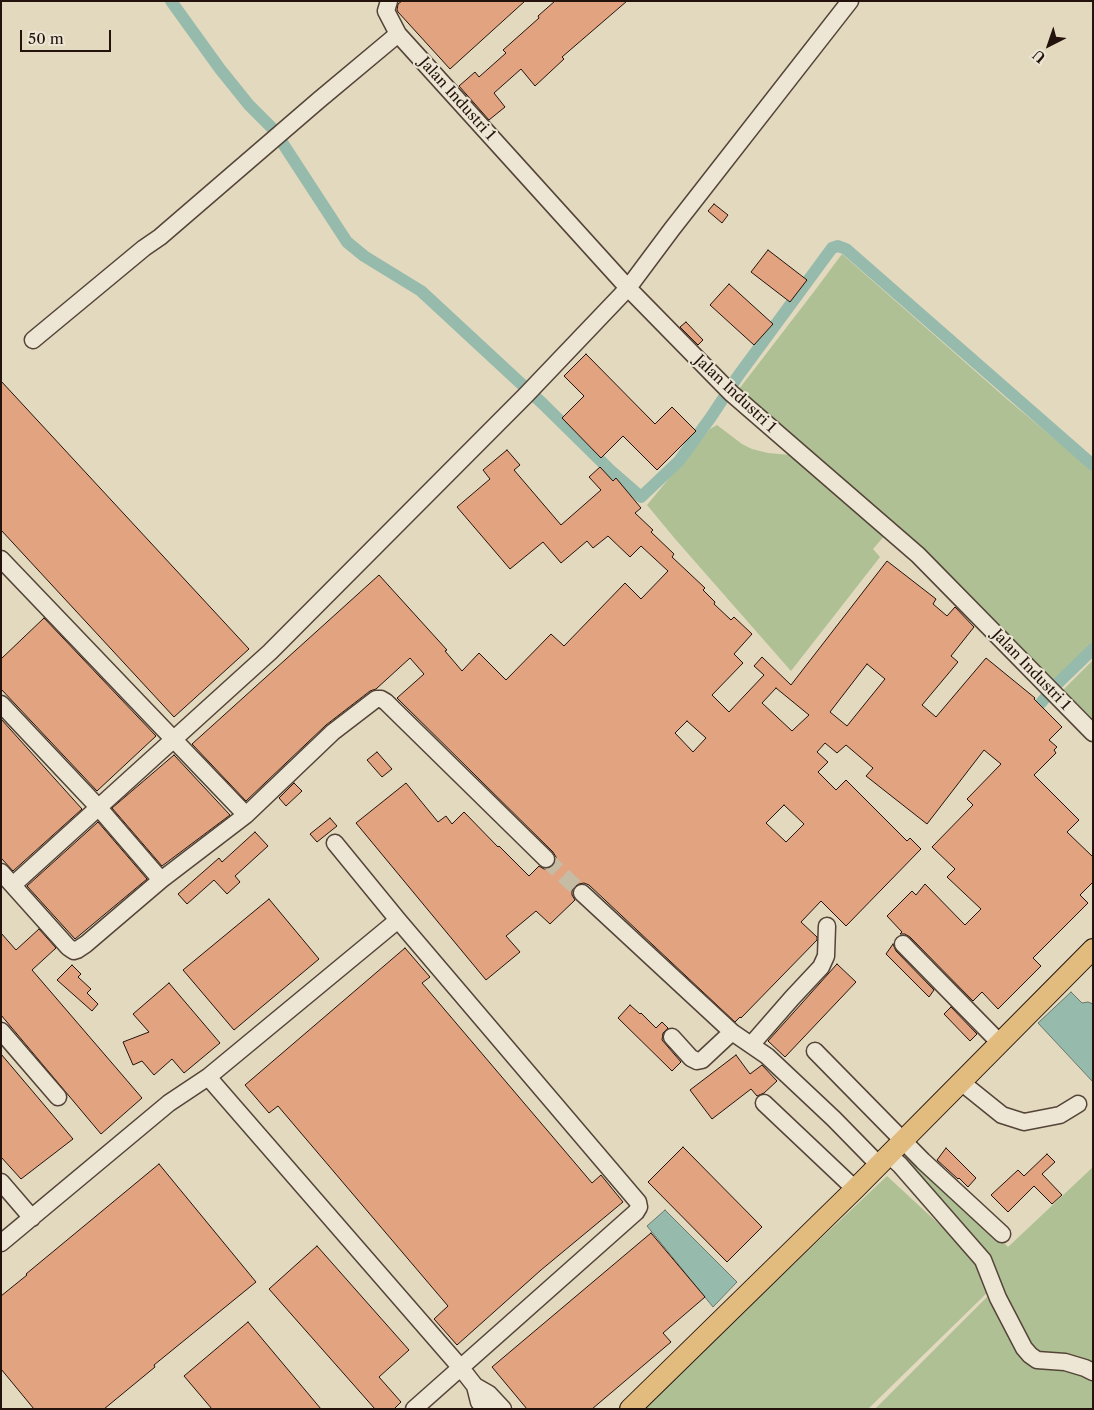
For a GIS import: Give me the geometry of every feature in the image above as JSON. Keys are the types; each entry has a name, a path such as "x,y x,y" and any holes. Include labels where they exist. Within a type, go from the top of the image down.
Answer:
{"main road":[{"path":"630,1409 856,1189 1093,950"}],"street":[{"name":"Jalan Industri 1","path":"389,1 386,11 398,34 628,288 728,390 918,555 1093,733"},
{"path":"14,884 270,652 528,393 628,288 850,1"},
{"path":"34,340 144,248 160,237 398,34"},
{"path":"1,559 246,815"},
{"path":"1,872 14,884 68,947 74,951 86,944 162,880 246,815 333,732 376,699 386,702 546,859"},
{"path":"1,704 99,808 162,880"},
{"path":"336,843 398,920 638,1202 639,1207 636,1212 414,1409"},
{"path":"582,892 732,1032 767,1056 884,1160 900,1165 982,1260 1024,1348 1030,1355 1037,1360 1065,1362 1093,1372"},
{"path":"1,1242 169,1103 208,1077 398,920"},
{"path":"752,1045 821,967 826,956 827,926"},
{"path":"903,944 1000,1043"},
{"path":"1,1031 58,1096"},
{"path":"672,1037 691,1058 697,1061 702,1060 732,1032"},
{"path":"815,1050 923,1161 1002,1234"},
{"path":"208,1077 475,1386 489,1394 503,1409"},
{"path":"961,1082 1002,1115 1024,1122 1060,1115 1078,1104"},
{"path":"764,1104 856,1189"},
{"path":"1,1182 32,1218"},
{"path":"475,1386 479,1402 485,1409"}],"shaded area":[{"path":"842,254 1008,400 1093,471 1093,643 1054,682 739,389"},
{"path":"717,425 742,444 752,449 768,453 791,455 886,534 873,549 880,557 791,671 647,505 710,429"},
{"path":"1093,660 1093,722 1062,691"},
{"path":"1071,992 1082,1003 1088,1002 1093,1004 1093,1082 1038,1023"},
{"path":"918,1156 1008,1247 1093,1167 1093,1409 875,1409 996,1288 981,1257 897,1173"},
{"path":"887,1176 954,1238 981,1269 990,1290 868,1409 644,1409 690,1362"},
{"path":"665,1210 737,1282 713,1307 647,1226"}],"building":[{"path":"402,1 525,1 450,69 398,12 398,4"},
{"path":"555,1 627,1 562,57 564,59 535,86 521,69 494,93 505,107 489,120 459,86 475,72 479,77 506,53 503,50"},
{"path":"714,204 728,215 722,223 708,211"},
{"path":"768,250 807,280 790,302 751,272"},
{"path":"729,284 773,324 754,345 710,305"},
{"path":"686,322 703,340 698,345 680,327"},
{"path":"586,354 655,424 672,407 696,431 657,470 623,436 601,458 562,418 584,396 564,376"},
{"path":"1,381 249,649 174,717 1,530"},
{"path":"507,450 520,465 514,470 561,525 601,490 589,477 600,467 613,481 616,478 641,508 635,513 653,530 651,532 674,554 672,557 705,588 703,590 715,602 714,604 731,620 734,617 752,634 734,654 743,663 712,695 729,712 764,675 754,666 762,657 791,685 887,561 936,599 933,604 947,616 955,607 974,627 951,656 958,662 922,705 936,717 986,658 1035,698 1062,727 1049,740 1057,747 1054,750 1056,753 1034,775 1079,820 1067,832 1093,857 1093,882 1080,895 1088,903 1033,958 1041,966 998,1009 982,992 973,1001 910,937 900,934 902,932 887,916 912,891 916,895 925,884 965,925 981,909 947,877 955,869 932,847 973,805 967,799 1001,764 984,750 927,824 866,776 873,768 846,745 837,753 825,743 817,752 828,762 818,772 836,790 846,780 907,841 910,838 921,849 846,926 821,901 801,922 817,937 817,940 735,1022 589,885 584,883 574,887 572,895 575,900 550,924 536,911 506,936 520,952 486,980 356,823 406,783 438,822 446,816 452,824 464,812 529,876 539,866 548,869 553,866 556,862 556,857 397,698 424,674 410,658 376,689 370,691 326,725 246,801 192,744 379,575 447,650 445,651 462,671 479,653 506,680 551,634 564,646 625,583 641,599 668,571 641,546 630,557 608,536 593,548 587,541 561,563 543,542 510,569 457,507 490,479 483,470","holes":["867,664 885,679 847,726 830,712","776,688 809,715 792,731 762,703","687,721 706,738 693,752 675,733","784,805 804,824 786,842 766,823"]},
{"path":"44,618 156,736 97,791 1,689 1,659"},
{"path":"1,719 82,809 13,871 1,858"},
{"path":"377,752 392,769 382,777 367,760"},
{"path":"174,755 230,815 162,866 112,808"},
{"path":"294,783 302,791 286,806 279,798"},
{"path":"330,818 337,826 317,842 310,834"},
{"path":"98,822 147,879 75,939 27,886"},
{"path":"255,832 268,846 235,876 240,882 227,894 214,880 187,904 178,894 219,858 222,862"},
{"path":"269,899 319,959 234,1030 183,970"},
{"path":"39,929 56,948 32,970 142,1098 101,1134 1,1015 1,933 16,950"},
{"path":"893,944 896,951 934,990 929,997 886,954"},
{"path":"405,948 430,977 422,983 592,1183 601,1175 623,1202 541,1270 457,1345 434,1319 448,1306 278,1106 269,1113 245,1085"},
{"path":"837,964 856,982 785,1057 768,1041"},
{"path":"72,965 81,974 78,977 91,989 87,993 98,1004 92,1011 57,980"},
{"path":"169,983 220,1043 184,1073 172,1059 154,1075 142,1061 133,1065 123,1042 149,1032 133,1014"},
{"path":"630,1005 656,1028 662,1022 668,1028 663,1033 662,1040 681,1062 672,1071 618,1018"},
{"path":"951,1007 977,1034 970,1041 944,1014"},
{"path":"1,1054 73,1139 21,1179 1,1157"},
{"path":"736,1055 750,1074 762,1065 777,1081 764,1093 757,1096 751,1089 712,1119 690,1090"},
{"path":"683,1147 762,1227 727,1262 648,1182"},
{"path":"946,1148 976,1178 968,1187 937,1160"},
{"path":"1047,1154 1055,1162 1042,1174 1062,1195 1052,1204 1034,1186 1008,1212 991,1195 1018,1170 1024,1176"},
{"path":"159,1164 256,1282 154,1365 155,1367 104,1409 34,1409 1,1369 1,1296"},
{"path":"651,1233 705,1297 663,1333 671,1342 592,1409 527,1409 492,1367"},
{"path":"317,1246 409,1350 379,1377 401,1402 394,1409 375,1409 269,1289"},
{"path":"248,1322 321,1409 212,1409 184,1376"}],"waterway":[{"path":"171,1 220,69 249,105 274,130 347,242 364,256 421,291 641,497 679,461 738,376 832,248 838,246 846,249 1093,465"},
{"path":"1029,717 1056,685 1093,649"}],"tunnel":[{"path":"546,859 582,893"}]}
